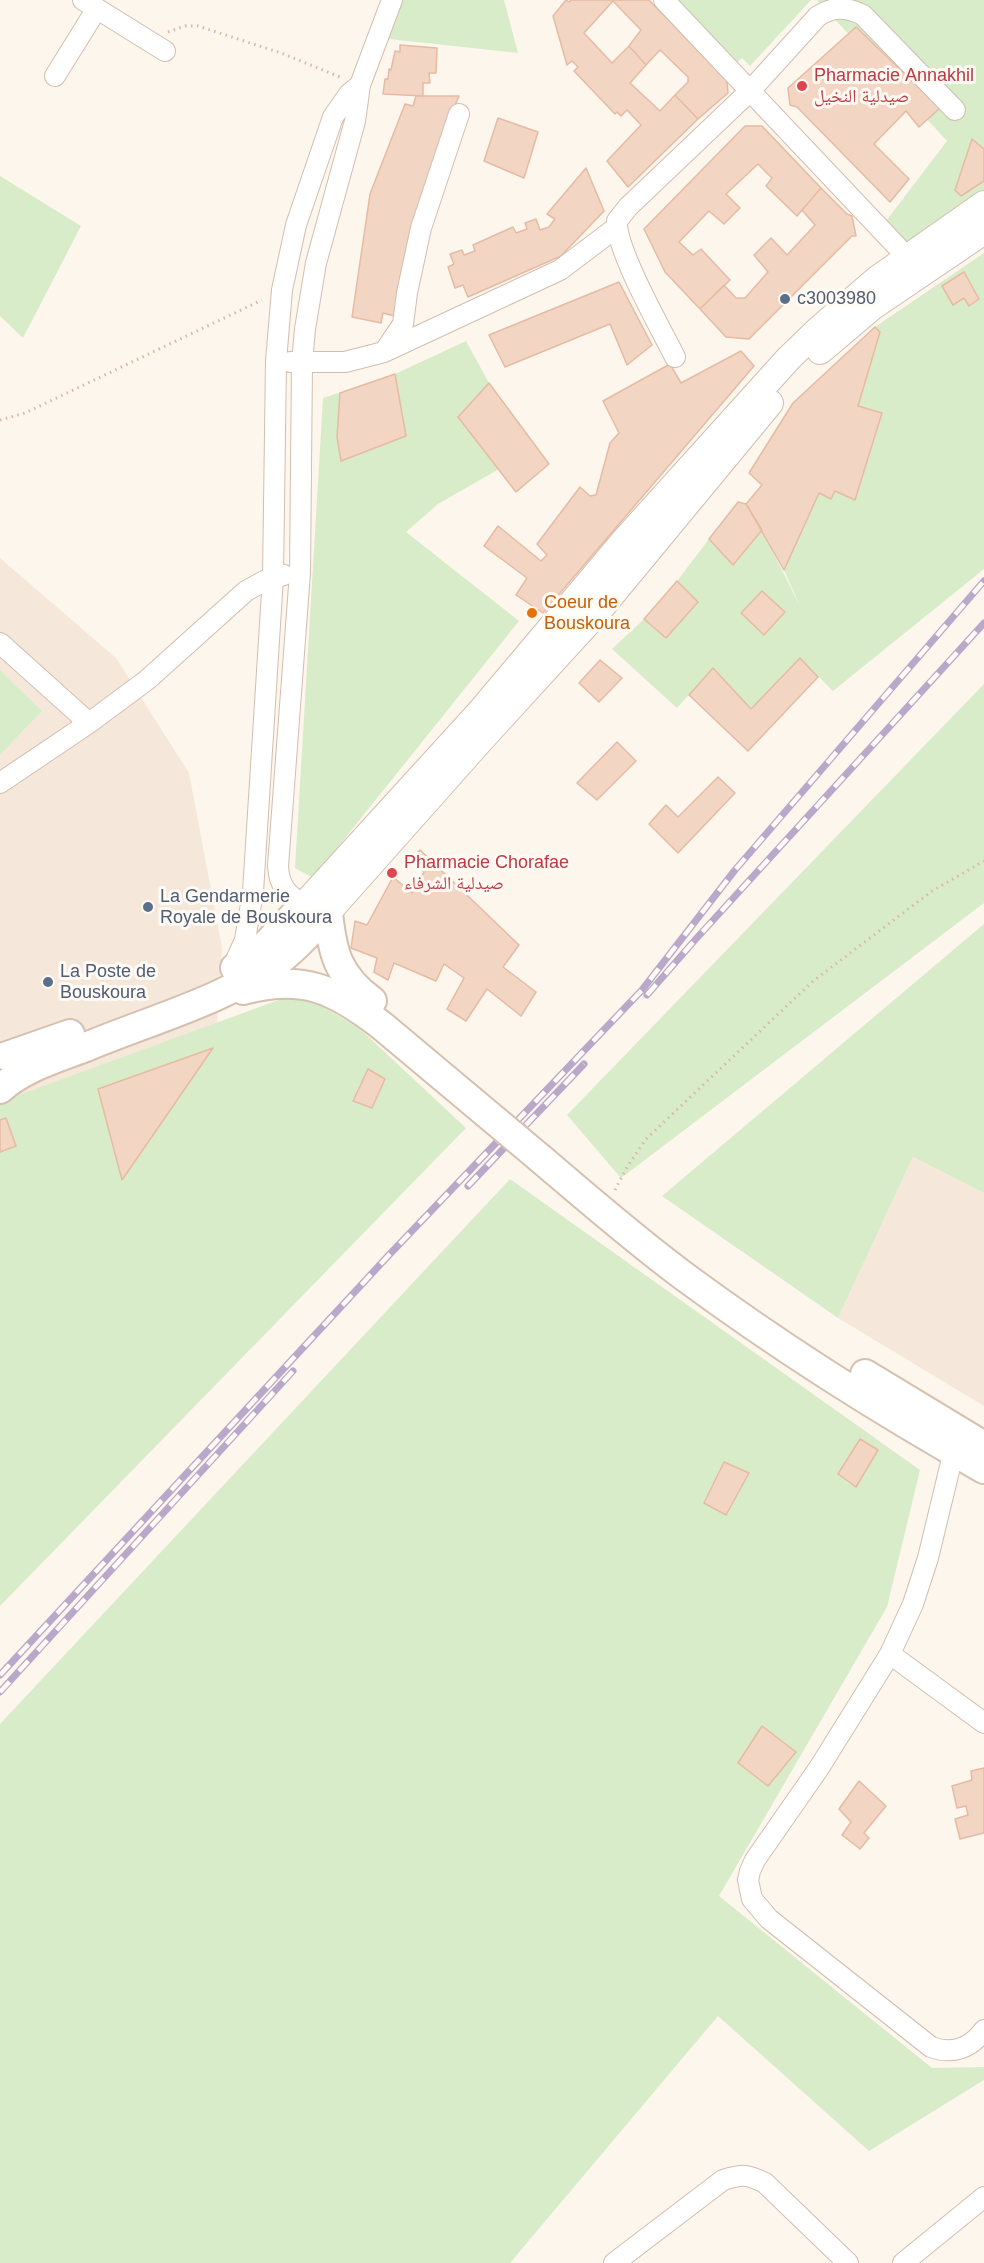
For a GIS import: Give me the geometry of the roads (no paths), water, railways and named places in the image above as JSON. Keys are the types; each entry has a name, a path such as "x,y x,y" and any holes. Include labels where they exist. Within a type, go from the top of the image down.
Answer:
{"main road":[{"path":"3,1069 231,971 316,908"},
{"path":"3,1069 64,1056 237,985 272,965 296,946 316,908"},
{"path":"316,908 331,940 340,969 353,986 386,1020 546,1153 624,1229 685,1276 805,1359 956,1442 984,1446"},
{"path":"195,1004 263,985 304,985 336,994 386,1020"},
{"path":"546,1153 612,1197 767,1313 956,1442 984,1470"}],"street":[{"path":"316,908 296,900 283,887 278,866 300,573 302,363 316,263 355,121 360,85 392,0"},
{"path":"664,0 907,257"},
{"path":"56,76 89,5 158,47"},
{"path":"675,357 627,258 617,221 623,212 750,91 818,16 832,5 863,15 955,110"},
{"path":"231,971 245,940 253,892 273,577 276,361 282,290 296,225 328,130 340,104 360,85"},
{"path":"384,352 403,324 406,293 421,228 459,114"},
{"path":"316,908 623,542 762,387 827,321 876,280 984,204"},
{"path":"276,361 345,362 384,352 560,270 617,227"},
{"path":"316,908 479,742 595,615 794,374 872,307 984,231"},
{"path":"0,783 89,723 147,680 246,591 273,577 300,573"},
{"path":"0,643 89,723"},
{"path":"253,892 283,887"},
{"path":"956,1442 928,1558 913,1604 890,1654 819,1768 755,1860 748,1887 752,1899 769,1919 932,2047 941,2050 962,2048 970,2045 984,2030"},
{"path":"890,1654 984,1723"},
{"path":"614,2263 707,2190 723,2180 739,2175 750,2175 765,2183 848,2263"},
{"path":"903,2263 984,2197"}],"railway":[{"path":"0,1675 388,1256 642,990 735,870 984,581"},
{"path":"647,995 984,623"},
{"path":"468,1186 584,1064"},
{"path":"0,1692 293,1371"}],"place":[{"name":"Pharmacie Annakhil صيدلية النخيل","path":"802,86"},
{"name":"c3003980","path":"785,299"},
{"name":"Coeur de Bouskoura","path":"532,613"},
{"name":"Pharmacie Chorafae صيدلية الشرفاء","path":"392,873"},
{"name":"La Gendarmerie Royale de Bouskoura","path":"148,907"},
{"name":"La Poste de Bouskoura","path":"48,982"}]}
